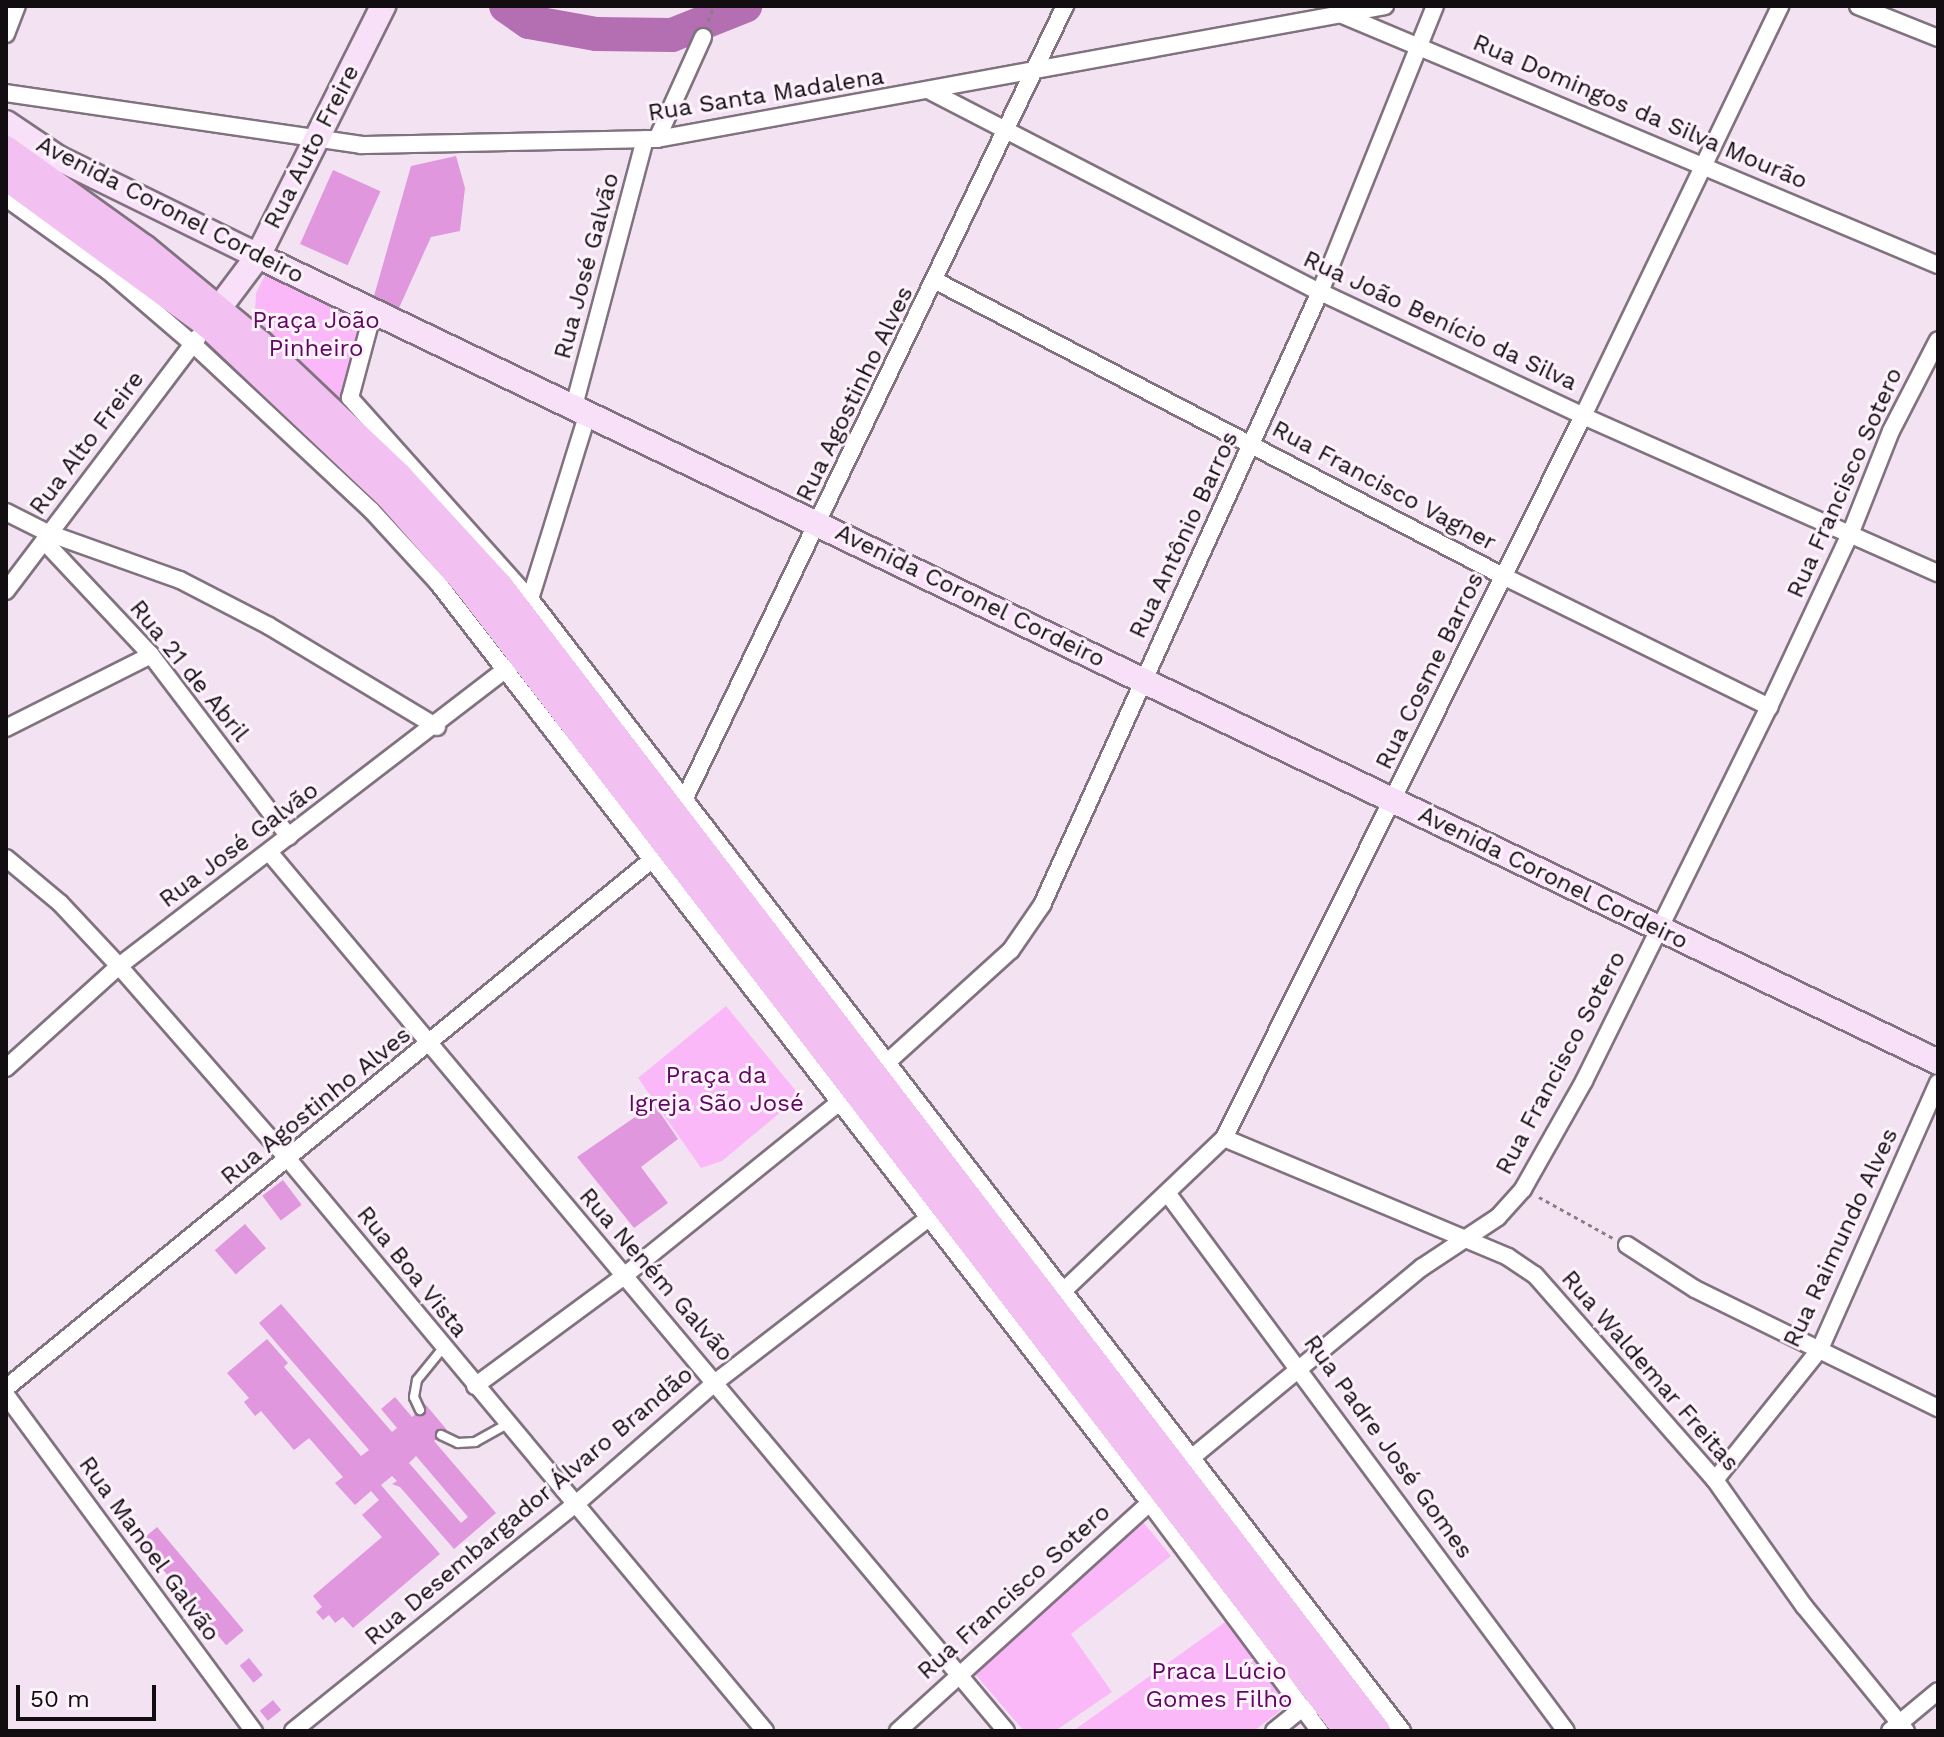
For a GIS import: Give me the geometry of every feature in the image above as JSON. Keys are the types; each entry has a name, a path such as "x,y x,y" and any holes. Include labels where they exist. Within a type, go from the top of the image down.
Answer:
{"main road":[{"path":"6,149 61,185 206,325 392,486 505,629 710,877 1345,1713 1377,1731"},
{"path":"6,177 206,325"},
{"path":"710,877 882,1066 966,1214 1058,1297 1170,1480"}],"street":[{"path":"6,34 17,6"},
{"name":"Rua Auto Freire","path":"206,325 258,256 383,6"},
{"name":"Rua Agostinho Alves","path":"684,800 820,523 1065,6"},
{"name":"Rua Santa Madalena","path":"6,93 361,145 651,139 932,92 1330,10 1385,6"},
{"name":"Rua Antônio Barros","path":"882,1066 1011,950 1027,928 1320,292 1422,46 1435,6"},
{"name":"Rua Cosme Barros","path":"1058,1297 1224,1138 1394,801 1780,6"},
{"path":"1858,6 1938,38"},
{"name":"Rua Domingos da Silva Mourão","path":"1330,10 1703,163 1938,265"},
{"name":"Rua José Galvão","path":"530,599 651,139 703,37"},
{"name":"Rua João Benício da Silva","path":"932,92 1006,133 1320,292 1583,416 1938,573"},
{"name":"Avenida Coronel Cordeiro","path":"6,123 58,158 373,312 820,523 1938,1062"},
{"path":"6,198 108,271 206,325"},
{"name":"Rua Francisco Vagner","path":"936,281 1503,576 1769,707"},
{"path":"373,312 350,398 392,486 508,668 840,1102 966,1214"},
{"name":"Rua Alto Freire","path":"6,591 206,325"},
{"name":"Rua Francisco Sotero","path":"898,1731 1170,1480 1300,1367 1421,1268 1498,1217 1523,1189 1659,929 1769,707 1851,532 1891,431 1938,340"},
{"path":"392,486 530,599 882,1066"},
{"path":"6,512 46,537 180,580 269,626 437,727"},
{"name":"Rua 21 de Abril","path":"46,537 151,655 289,837"},
{"path":"6,728 151,655"},
{"name":"Rua José Galvão","path":"6,1068 119,966 437,727 508,668"},
{"name":"Rua Neném Galvão","path":"269,852 427,1047 717,1381 1006,1731"},
{"name":"Rua Boa Vista","path":"6,858 60,903 288,1159 765,1731"},
{"name":"Rua Agostinho Alves","path":"6,1388 427,1047 654,858"},
{"name":"Rua Raimundo Alves","path":"1715,1480 1820,1349 1938,1083"},
{"path":"475,1386 624,1276 840,1102"},
{"name":"Rua Waldemar Freitas","path":"1224,1138 1468,1239 1535,1275 1715,1480 1804,1606 1899,1728"},
{"name":"Rua Padre José Gomes","path":"1168,1194 1300,1367 1566,1731"},
{"name":"Rua Desembargador Álvaro Brandão","path":"293,1731 577,1503 717,1381 966,1214"},
{"path":"1627,1245 1695,1289 1938,1408"},
{"name":"Rua Manoel Galvão","path":"6,1395 254,1731"},
{"path":"1170,1480 1302,1708"},
{"path":"1170,1480 1345,1713"},
{"path":"1899,1728 1938,1691"},
{"path":"1274,1731 1302,1708 1345,1713 1402,1731"}],"lane":[{"path":"420,1410 414,1397 417,1380 443,1348"},
{"path":"441,1435 475,1442 508,1424"}],"path":[{"path":"1523,1189 1627,1245"}],"green space":[{"name":"Praça João Pinheiro","path":"266,273 361,317 342,397 383,442 254,327 256,293"},
{"name":"Praça da Igreja São José","path":"726,1006 800,1096 722,1161 701,1168 638,1078"},
{"path":"1143,1522 1171,1556 1071,1634 1112,1692 1055,1731 1024,1731 974,1673"},
{"name":"Praca Lúcio Gomes Filho","path":"1228,1620 1290,1703 1254,1731 1073,1731"}],"building":[{"path":"456,156 465,188 460,231 431,237 399,308 374,296 411,166"},
{"path":"333,170 381,191 348,265 300,244"},
{"path":"654,1104 678,1139 641,1167 668,1203 634,1228 577,1157"},
{"path":"283,1180 302,1205 281,1220 262,1196"},
{"path":"245,1224 266,1248 236,1274 215,1250"},
{"path":"281,1304 392,1432 397,1428 381,1409 395,1397 412,1417 426,1405 447,1430 434,1441 496,1513 454,1549 400,1487 392,1484 397,1481 392,1476 381,1485 440,1554 353,1628 343,1617 335,1623 329,1615 323,1620 316,1612 322,1607 313,1596 382,1537 362,1515 379,1500 371,1491 355,1505 335,1483 343,1477 309,1438 294,1450 261,1411 255,1416 244,1402 249,1398 227,1373 267,1339 288,1363 284,1367 361,1456 369,1450 259,1323","holes":["416,1456 468,1517 461,1523 409,1463"]},
{"path":"157,1527 244,1630 226,1645 139,1542"},
{"path":"249,1658 263,1675 254,1683 240,1666"},
{"path":"273,1700 281,1710 268,1721 260,1711"}],"waterway":[{"path":"506,6 529,22 596,34 672,35 745,6"}]}
